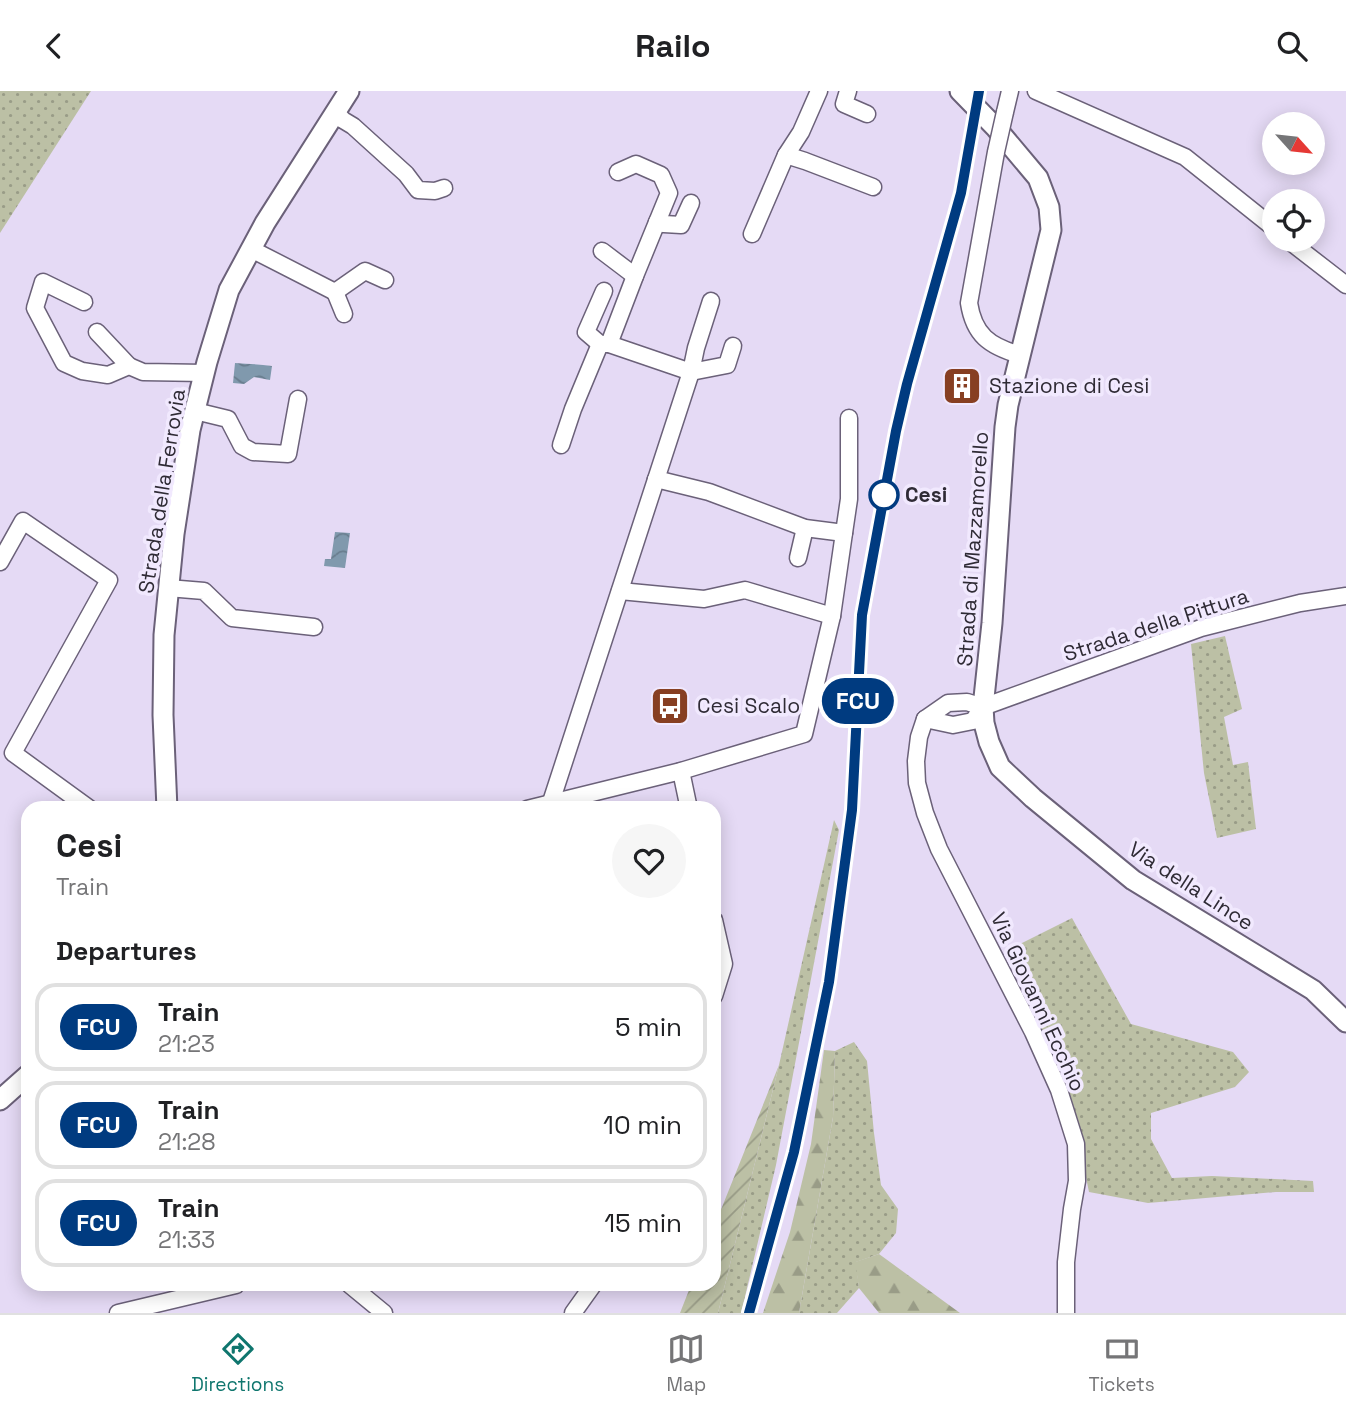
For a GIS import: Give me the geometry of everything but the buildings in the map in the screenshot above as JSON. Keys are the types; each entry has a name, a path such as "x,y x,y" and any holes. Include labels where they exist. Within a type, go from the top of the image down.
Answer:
{"street":[{"name":"Strada della Ferrovia","path":"167,801 163,715 164,635 190,430 229,290 265,223 349,91"},
{"path":"752,234 786,155 801,132 819,91"},
{"path":"848,91 844,104 867,114"},
{"path":"960,91 996,128 1038,178 1049,207 1051,230 1047,251 1020,355 987,341 971,318 968,303 996,152 1005,112 1010,91"},
{"path":"1036,91 1185,156 1262,218"},
{"path":"335,112 406,174 418,190 435,191 444,188"},
{"path":"786,155 873,187"},
{"path":"561,445 573,409 605,344 670,193 661,175 636,164 618,172"},
{"path":"657,222 681,225 691,203"},
{"path":"251,249 335,292 344,314"},
{"path":"602,251 635,277"},
{"path":"1303,252 1342,283 1346,265"},
{"path":"335,292 365,271 386,280"},
{"path":"84,302 43,282 35,308 64,363 82,371 108,375 129,366"},
{"path":"604,291 586,333 605,344 691,372 727,365 733,347"},
{"path":"551,801 712,301"},
{"path":"97,332 129,366 143,372 205,373"},
{"name":"Strada di Mazzamorello","path":"983,707 992,623 1005,427 1020,355"},
{"path":"195,411 228,419 243,446 253,452 288,454 298,399"},
{"path":"587,801 804,734 832,616 849,499 849,418"},
{"path":"656,479 709,492 805,529 844,533"},
{"path":"0,562 23,521 109,580 13,753 79,801"},
{"path":"798,558 805,529"},
{"path":"168,589 204,591 232,618 314,627"},
{"path":"620,591 704,599 745,590 832,616"},
{"name":"Strada della Pittura","path":"983,707 1201,628 1300,603 1346,596"},
{"name":"Via Giovanni Ecchio","path":"983,707 967,702 948,703 925,719 919,737 917,783 939,849 1033,1032 1059,1090 1076,1145 1077,1181 1066,1262 1066,1313"},
{"name":"Via della Lince","path":"983,707 989,742 1000,767 1033,798 1133,880 1313,990 1346,1022"},
{"path":"681,771 687,801"},
{"path":"721,951 724,964 721,974"},
{"path":"0,1100 21,1081"},
{"path":"118,1313 211,1291"},
{"path":"357,1291 384,1313"},
{"path":"573,1313 589,1291"}],"green space":[{"path":"0,91 91,91 0,233"},
{"path":"1225,636 1242,709 1224,717 1233,765 1248,762 1256,829 1217,838 1204,773 1191,644"},
{"path":"834,820 839,830 776,1165 744,1301 741,1313 718,1313 779,1065"},
{"path":"1072,918 1131,1024 1233,1052 1249,1072 1235,1087 1151,1113 1151,1139 1172,1178 1212,1176 1313,1181 1314,1192 1276,1192 1148,1203 1089,1192 1074,1119 1010,949"},
{"path":"854,1042 867,1061 881,1185 898,1209 896,1233 879,1254 856,1262 859,1288 837,1313 799,1313 833,1117 835,1051"},
{"path":"824,1050 835,1051 833,1117 799,1313 763,1313 790,1232 811,1144"},
{"path":"779,1065 718,1313 680,1313 689,1291 721,1291 721,1210"},
{"path":"879,1254 960,1313 879,1313 859,1288 855,1262"}],"water":[{"path":"235,363 272,366 270,380 254,377 244,384 233,383"},
{"path":"335,532 350,533 345,568 324,566 325,559 331,559"}],"train":[{"name":"FCU","path":"749,1313 794,1152 829,982 852,810 862,615 896,431 961,193 979,91"}],"place":[{"name":"Stazione di Cesi","path":"962,386"},
{"name":"Cesi","path":"884,495"},
{"name":"Cesi Scalo","path":"670,706"}]}
